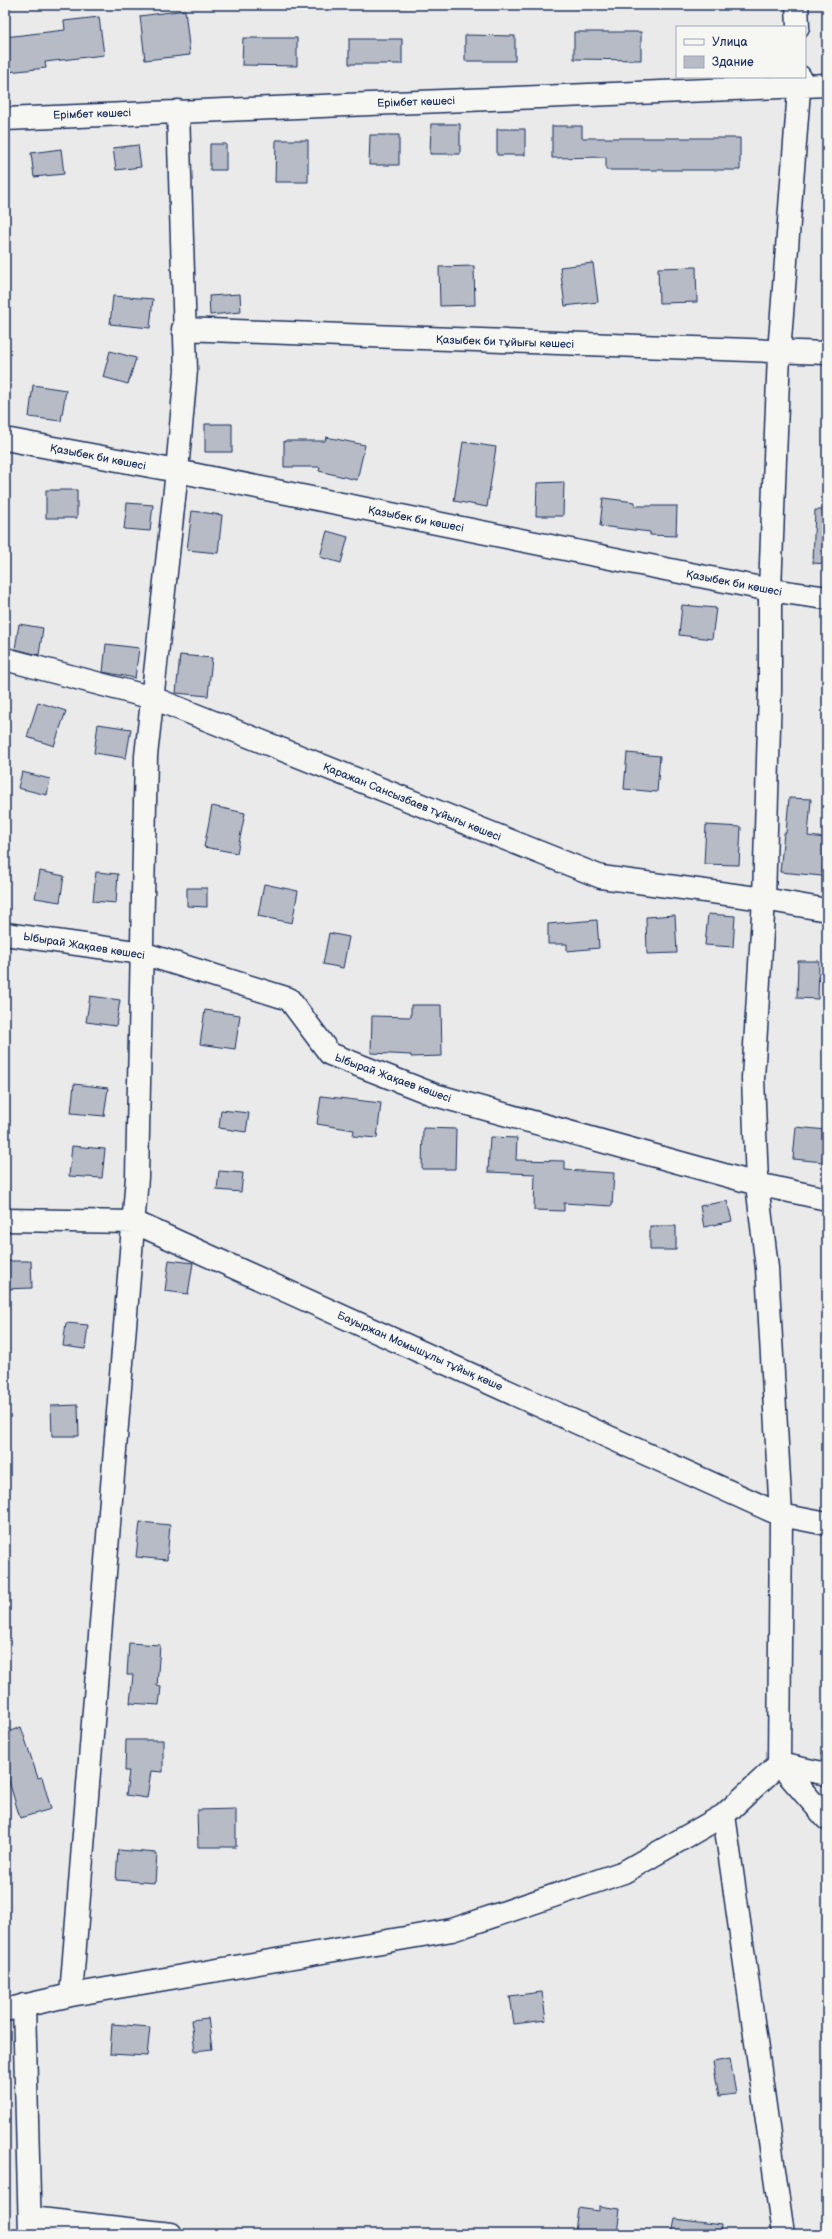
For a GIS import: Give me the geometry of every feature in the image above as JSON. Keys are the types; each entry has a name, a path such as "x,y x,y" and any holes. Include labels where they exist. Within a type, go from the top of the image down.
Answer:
{"street":[{"path":"797,5 798,26"},
{"path":"801,82 779,352 770,590 770,692 764,899 753,1078 757,1184 767,1268 781,1515 779,1764 827,1819"},
{"name":"Ерімбет көшесі","path":"5,119 801,82 827,85"},
{"path":"71,1995 137,1177 146,756 178,471 186,370 183,329 178,111"},
{"name":"Қазыбек би тұйығы көшесі","path":"183,329 827,353"},
{"name":"Қазыбек би көшесі","path":"5,439 178,471 770,590 827,598"},
{"name":"Қаражан Сансызбаев тұйығы көшесі","path":"5,659 153,698 601,877 764,899 827,910"},
{"name":"Ыбырай Жақаев көшесі","path":"5,934 142,953 289,999 330,1054 435,1095 757,1184 827,1199"},
{"name":"Бауыржан Момышұлы тұйық көше","path":"5,1220 134,1222 781,1515 827,1524"},
{"path":"779,1764 827,1774"},
{"path":"171,2234 30,2226 15,2007 71,1995 452,1930 624,1872 724,1814 779,1764"},
{"path":"724,1814 782,2234"}],"building":[{"path":"185,10 190,55 145,60 140,16"},
{"path":"99,17 104,55 45,62 46,68 8,72 5,37 65,30 64,21"},
{"path":"574,32 641,32 641,60 574,59"},
{"path":"465,35 515,36 515,61 465,61"},
{"path":"243,38 297,38 297,66 242,65"},
{"path":"349,39 402,39 402,64 349,64"},
{"path":"431,124 460,124 460,154 430,154"},
{"path":"552,126 582,126 582,138 740,138 740,170 606,170 606,157 552,158"},
{"path":"497,129 525,129 525,155 497,155"},
{"path":"370,135 399,135 399,165 369,165"},
{"path":"276,140 308,140 308,182 275,182"},
{"path":"210,144 226,144 226,170 210,170"},
{"path":"138,145 141,167 116,170 113,148"},
{"path":"61,149 64,174 34,177 31,153"},
{"path":"593,263 598,302 565,306 560,267"},
{"path":"474,266 475,305 440,306 439,267"},
{"path":"696,267 697,302 659,303 658,268"},
{"path":"240,294 241,312 210,315 209,296"},
{"path":"113,296 153,299 150,328 110,324"},
{"path":"110,351 136,358 128,384 103,377"},
{"path":"33,385 66,390 61,421 29,417"},
{"path":"205,424 232,424 232,452 205,452"},
{"path":"326,437 365,445 357,480 319,471 320,467 284,467 284,441 325,441"},
{"path":"463,442 496,447 487,507 454,501"},
{"path":"564,482 563,516 536,516 537,483"},
{"path":"46,490 77,490 77,518 46,518"},
{"path":"603,498 635,502 635,506 677,506 676,536 650,535 650,532 600,526"},
{"path":"127,503 153,505 150,531 124,529"},
{"path":"815,510 827,510 827,564 813,563"},
{"path":"192,511 222,515 218,553 187,550"},
{"path":"327,531 348,537 341,563 320,557"},
{"path":"682,605 716,608 712,639 679,635"},
{"path":"19,624 43,628 39,655 15,649"},
{"path":"106,644 139,648 135,678 103,672"},
{"path":"180,655 212,658 208,696 176,693"},
{"path":"38,702 66,711 54,746 27,737"},
{"path":"98,724 131,729 126,758 94,753"},
{"path":"627,753 660,756 657,792 624,789"},
{"path":"22,772 50,779 47,795 18,788"},
{"path":"789,798 811,799 808,836 826,838 822,876 780,872 784,833 786,833"},
{"path":"212,806 245,813 237,853 204,847"},
{"path":"706,825 741,827 739,865 704,864"},
{"path":"40,871 64,876 60,902 35,898"},
{"path":"96,872 118,874 116,903 93,901"},
{"path":"264,884 298,891 292,923 258,916"},
{"path":"187,888 207,888 207,907 187,906"},
{"path":"708,914 735,916 733,947 705,945"},
{"path":"675,915 677,953 647,954 646,917"},
{"path":"597,920 599,948 567,951 567,944 548,944 548,924"},
{"path":"329,933 349,937 343,968 323,964"},
{"path":"798,961 819,961 818,999 797,998"},
{"path":"90,996 120,1000 116,1026 86,1022"},
{"path":"411,1005 441,1005 442,1056 411,1057 411,1055 371,1053 372,1016 411,1017"},
{"path":"205,1010 240,1015 235,1049 200,1044"},
{"path":"74,1084 108,1088 104,1116 71,1113"},
{"path":"321,1096 381,1103 377,1138 353,1136 354,1130 317,1124"},
{"path":"221,1110 249,1113 246,1132 219,1128"},
{"path":"796,1127 826,1130 823,1162 793,1159"},
{"path":"423,1128 456,1129 455,1169 422,1169"},
{"path":"490,1137 517,1138 516,1160 565,1161 565,1170 614,1173 612,1206 564,1203 564,1211 534,1210 535,1174 488,1172"},
{"path":"72,1146 105,1149 102,1178 69,1176"},
{"path":"219,1171 243,1173 241,1192 217,1190"},
{"path":"727,1201 732,1221 704,1227 700,1206"},
{"path":"650,1226 676,1226 676,1250 650,1250"},
{"path":"169,1260 193,1263 188,1294 165,1291"},
{"path":"5,1261 31,1261 32,1288 5,1289"},
{"path":"66,1323 88,1325 85,1349 63,1346"},
{"path":"78,1405 79,1436 52,1436 51,1406"},
{"path":"140,1522 170,1525 167,1560 136,1557"},
{"path":"129,1643 160,1645 157,1686 161,1687 159,1705 130,1703 133,1675 127,1675"},
{"path":"21,1727 38,1778 42,1777 51,1809 20,1818 5,1768 5,1733"},
{"path":"126,1740 163,1740 163,1772 151,1771 147,1798 126,1795 129,1771 125,1771"},
{"path":"236,1809 236,1847 198,1847 197,1810"},
{"path":"118,1850 157,1853 155,1883 116,1880"},
{"path":"542,1992 546,2020 514,2024 510,1996"},
{"path":"208,2018 212,2049 195,2051 191,2020"},
{"path":"112,2024 150,2027 147,2056 110,2054"},
{"path":"730,2059 736,2094 719,2096 713,2062"},
{"path":"599,2206 620,2209 617,2234 575,2232 578,2208 599,2211"},
{"path":"675,2219 721,2225 720,2234 672,2234"}]}
